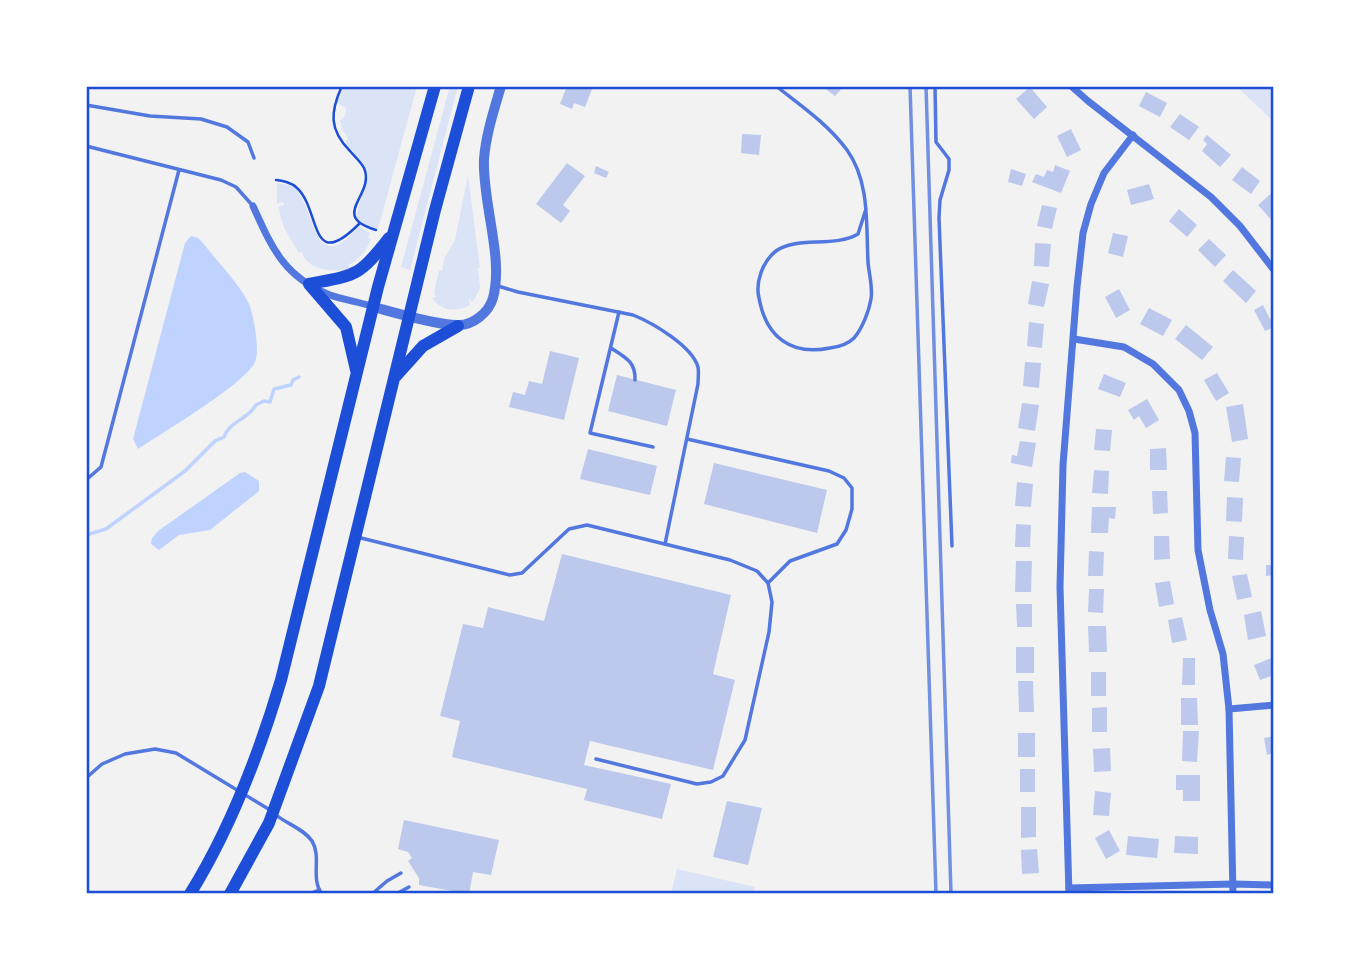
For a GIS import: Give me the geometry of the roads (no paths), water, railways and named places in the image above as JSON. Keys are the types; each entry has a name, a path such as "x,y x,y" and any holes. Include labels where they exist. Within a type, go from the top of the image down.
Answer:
{"main road":[{"path":"190,894 241,792 269,719 295,630 393,232 435,86"},
{"path":"230,894 273,812 319,686 408,316 469,86"},
{"path":"357,375 346,327 309,284 359,272 369,264 393,232"},
{"path":"393,379 417,351 458,326"}],"street":[{"path":"253,205 281,261 290,272 309,284 334,296 458,326 483,314 491,305 495,285 496,268 484,160 486,140 501,86"},
{"path":"1071,86 1211,197 1240,226 1274,270"},
{"path":"1133,135 1104,173 1083,233 1063,465 1060,587 1069,891 1233,884 1274,886"},
{"path":"1074,339 1124,347 1153,364 1179,390 1189,411 1195,433 1198,550 1210,610 1223,654 1229,709 1233,894"},
{"path":"1229,709 1274,705"}],"lane":[{"path":"776,86 816,117 847,149 861,178 866,209 871,298 864,322 854,338 841,346 816,351 792,347 772,331 762,317 758,293 762,268 778,250 798,244 847,241 858,234 866,209"},
{"path":"934,86 936,142 949,159 950,170 940,200 939,218 952,546"},
{"path":"86,105 150,116 201,119 227,127 248,142 254,158"},
{"path":"86,146 221,180 236,187 253,205"},
{"path":"86,480 101,467 179,170"},
{"path":"495,285 650,321 691,354 698,368 698,384 665,544"},
{"path":"619,312 590,433 653,447"},
{"path":"611,348 628,359 635,369 635,380"},
{"path":"687,439 829,471 844,478 852,488 852,509 846,530 837,544 790,561 768,583"},
{"path":"355,536 510,576 522,573 569,528 587,525 730,560 757,571 768,583 772,602 769,632 745,740 723,776 711,782 697,783 596,759"},
{"path":"86,778 102,764 125,754 155,749 176,753 306,834 313,843 321,892 309,894"},
{"path":"372,894 401,873"},
{"path":"396,894 409,887"}],"water":[{"path":"191,236 203,243 245,297 251,309 257,342 255,362 236,383 138,449 133,439 185,243"},
{"path":"245,472 259,481 259,491 210,530 179,535 159,550 151,544 158,531"}],"waterway":[{"path":"86,535 106,529 185,471 256,405 264,401 270,402 274,389 291,385 293,380 299,377"}],"railway":[{"path":"910,86 936,894"},
{"path":"926,86 951,894"}]}
